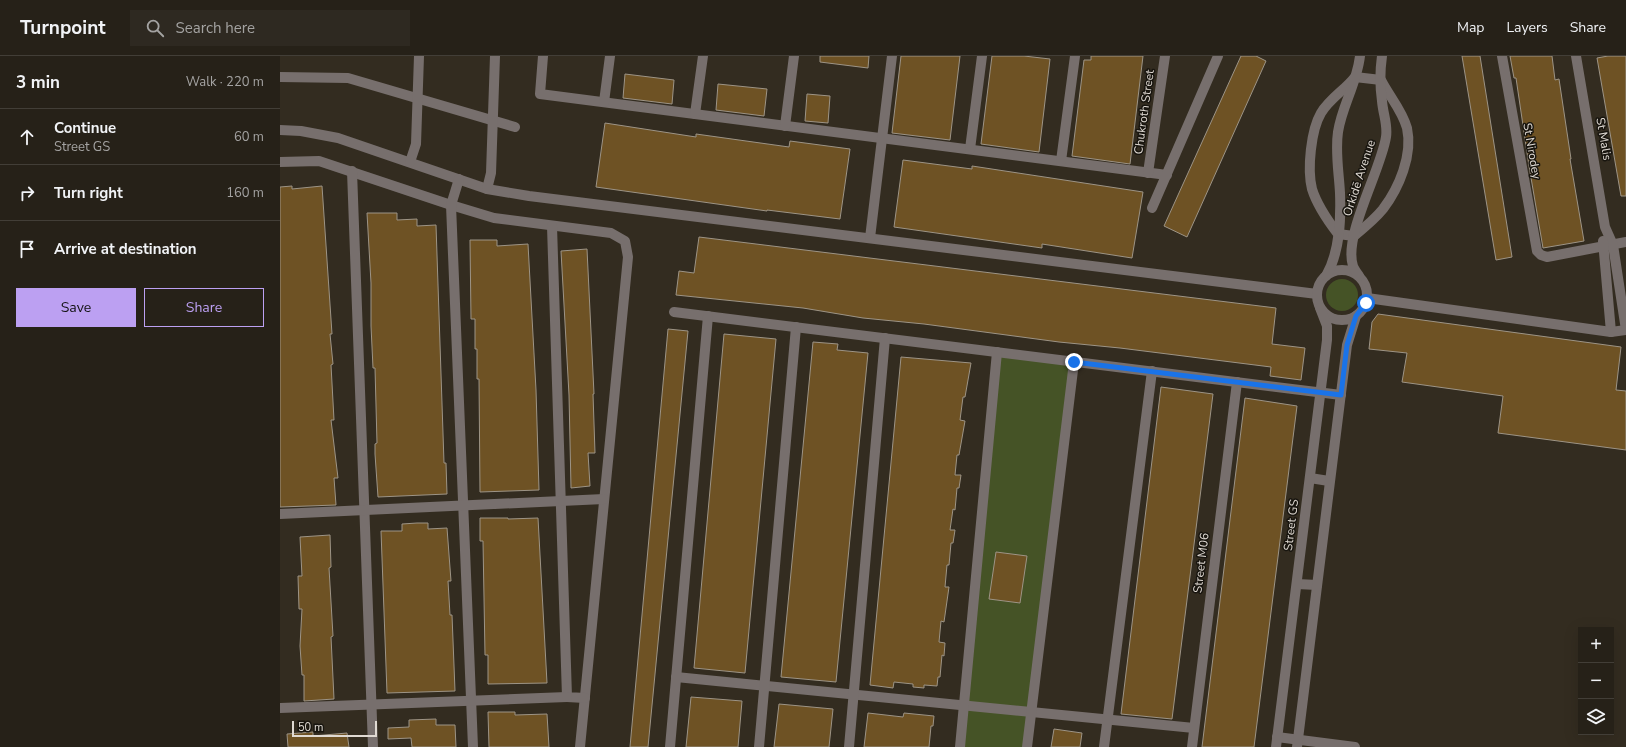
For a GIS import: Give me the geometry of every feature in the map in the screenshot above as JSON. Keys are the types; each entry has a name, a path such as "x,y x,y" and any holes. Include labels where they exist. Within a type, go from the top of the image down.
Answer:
{"street":[{"path":"410,162 416,144 419,56"},
{"path":"487,189 490,173 496,56"},
{"path":"543,56 540,94 1167,175"},
{"path":"604,102 610,56"},
{"path":"695,114 703,56"},
{"path":"785,126 794,56"},
{"path":"870,238 892,56"},
{"path":"970,150 982,56"},
{"path":"1061,161 1075,56"},
{"name":"Chukroth Street","path":"1148,173 1165,56"},
{"path":"1152,208 1218,56"},
{"name":"Orkidē Avenue","path":"1326,276 1333,263 1338,234 1340,193 1337,163 1338,133 1342,114 1355,78 1360,56"},
{"name":"Orkidē Avenue","path":"1359,276 1353,265 1352,250 1354,236 1368,189 1383,153 1386,127 1382,101 1382,56"},
{"name":"St Nirodey","path":"1502,56 1537,251 1541,255 1547,257 1602,246"},
{"name":"St Malis","path":"1576,56 1606,227"},
{"path":"280,77 348,78 515,127"},
{"path":"1355,78 1381,80"},
{"name":"Orkidē Avenue","path":"1338,234 1323,213 1312,189 1310,161 1315,129 1321,113 1331,100 1347,88 1355,78"},
{"name":"Orkidē Avenue","path":"1354,236 1383,209 1398,185 1406,160 1408,148 1407,129 1399,107 1387,92 1381,80"},
{"path":"280,130 301,131 338,138 459,178 487,189 529,196 1317,294"},
{"path":"280,162 319,161 451,205 508,221 611,233 625,241 628,258 580,747"},
{"path":"352,171 373,747"},
{"path":"459,178 451,205 473,747"},
{"path":"552,226 559,501 567,697"},
{"path":"1367,298 1611,332 1626,330 1613,245 1606,227"},
{"path":"1606,227 1602,246 1611,332"},
{"path":"1338,234 1354,236"},
{"path":"1602,246 1626,242"},
{"path":"1297,743 1347,345 1356,316 1363,308 1367,298 1365,286 1359,276 1353,272 1339,270 1326,276 1321,281 1317,294 1320,308 1337,320 1344,320 1356,316"},
{"name":"Street GS","path":"1277,742 1327,340 1327,326 1320,308"},
{"path":"674,312 1341,395"},
{"path":"670,747 708,316"},
{"path":"759,747 796,327"},
{"path":"849,747 885,338"},
{"path":"960,747 997,352"},
{"path":"1027,747 1074,362"},
{"path":"1104,747 1152,371"},
{"name":"Street M06","path":"1192,747 1237,382"},
{"path":"1310,478 1329,481"},
{"path":"280,514 604,500"},
{"path":"1297,584 1317,586"},
{"path":"676,677 1194,728"},
{"path":"280,708 567,697 585,698"},
{"path":"1277,742 1355,747"}],"green space":[{"path":"1345,279 1351,281 1356,286 1358,295 1356,304 1351,309 1339,311 1333,309 1328,304 1326,292 1328,286 1333,281"},
{"path":"997,352 1074,362 1027,747 960,747"}],"building":[{"path":"820,56 869,56 868,68 820,62"},
{"path":"901,56 960,56 950,140 892,133"},
{"path":"992,56 1024,56 1050,59 1039,152 981,144"},
{"path":"1091,56 1143,56 1130,164 1072,156 1084,60 1091,60"},
{"path":"1241,56 1256,56 1266,61 1187,237 1164,226"},
{"path":"1462,56 1480,56 1512,257 1496,260"},
{"path":"1510,56 1552,56 1555,80 1559,79 1570,159 1584,241 1543,248 1516,78 1514,78"},
{"path":"1608,56 1626,56 1626,196 1621,196 1597,58"},
{"path":"625,74 674,80 672,104 623,98"},
{"path":"718,84 767,89 764,116 716,110"},
{"path":"807,94 830,96 828,123 805,121"},
{"path":"605,123 696,137 696,134 789,147 790,141 850,149 840,219 767,211 596,187"},
{"path":"903,160 972,169 972,166 1143,192 1132,258 1042,244 1042,248 894,227"},
{"path":"292,186 292,189 322,186 332,334 330,334 333,364 331,365 334,420 331,420 338,478 334,478 336,505 280,507 280,187"},
{"path":"367,213 397,213 397,220 417,219 417,226 436,225 444,463 446,463 447,494 378,497 375,454 375,444 377,443 375,368 373,368 371,283"},
{"path":"699,237 1276,308 1272,344 1305,348 1301,380 1270,376 1271,367 1059,342 924,324 863,318 803,308 676,295 679,271 694,273"},
{"path":"470,240 497,240 497,246 528,244 536,390 539,490 480,492 479,379 477,379 477,349 475,349 475,319 471,319"},
{"path":"587,249 594,394 595,453 588,453 590,486 571,488 569,395 561,251"},
{"path":"1378,314 1621,347 1616,390 1626,391 1626,450 1498,433 1503,396 1402,382 1407,353 1369,349 1372,322"},
{"path":"668,329 688,331 648,747 630,747"},
{"path":"724,334 776,339 745,673 694,668"},
{"path":"813,342 838,344 837,350 868,353 836,682 781,677"},
{"path":"901,357 971,363 965,397 963,397 960,420 965,421 959,455 957,455 955,475 961,475 959,488 957,488 955,510 953,509 950,530 955,530 953,543 951,543 949,565 947,565 945,587 949,587 944,622 941,621 939,642 945,643 944,656 942,655 940,677 938,677 937,686 924,685 924,688 913,687 913,684 894,682 893,688 870,685"},
{"path":"1161,387 1213,394 1172,719 1121,714"},
{"path":"1245,398 1297,406 1254,747 1202,747"},
{"path":"480,518 538,518 547,683 488,684 488,655 485,655 483,541 480,541"},
{"path":"428,523 428,529 447,528 451,581 448,581 450,615 452,615 455,691 387,693 381,531 402,531 402,524"},
{"path":"330,535 331,567 329,568 333,636 331,637 334,699 304,701 304,675 302,675 300,646 302,609 299,609 298,576 302,576 300,537"},
{"path":"996,552 1027,556 1020,603 989,599"},
{"path":"691,697 742,701 738,747 686,747"},
{"path":"779,704 833,709 829,747 774,747"},
{"path":"488,712 515,712 515,715 547,714 549,747 489,747"},
{"path":"868,713 903,717 904,713 934,716 933,726 931,726 929,747 864,747"},
{"path":"436,719 436,725 455,725 456,747 412,747 411,738 388,739 388,728 409,727 409,720"},
{"path":"1054,729 1082,733 1080,747 1051,747"},
{"path":"313,732 313,736 347,733 349,747 288,747 287,734"}],"route":[{"path":"1074,362 1341,395 1347,345 1351,330 1356,316 1366,303"}]}
